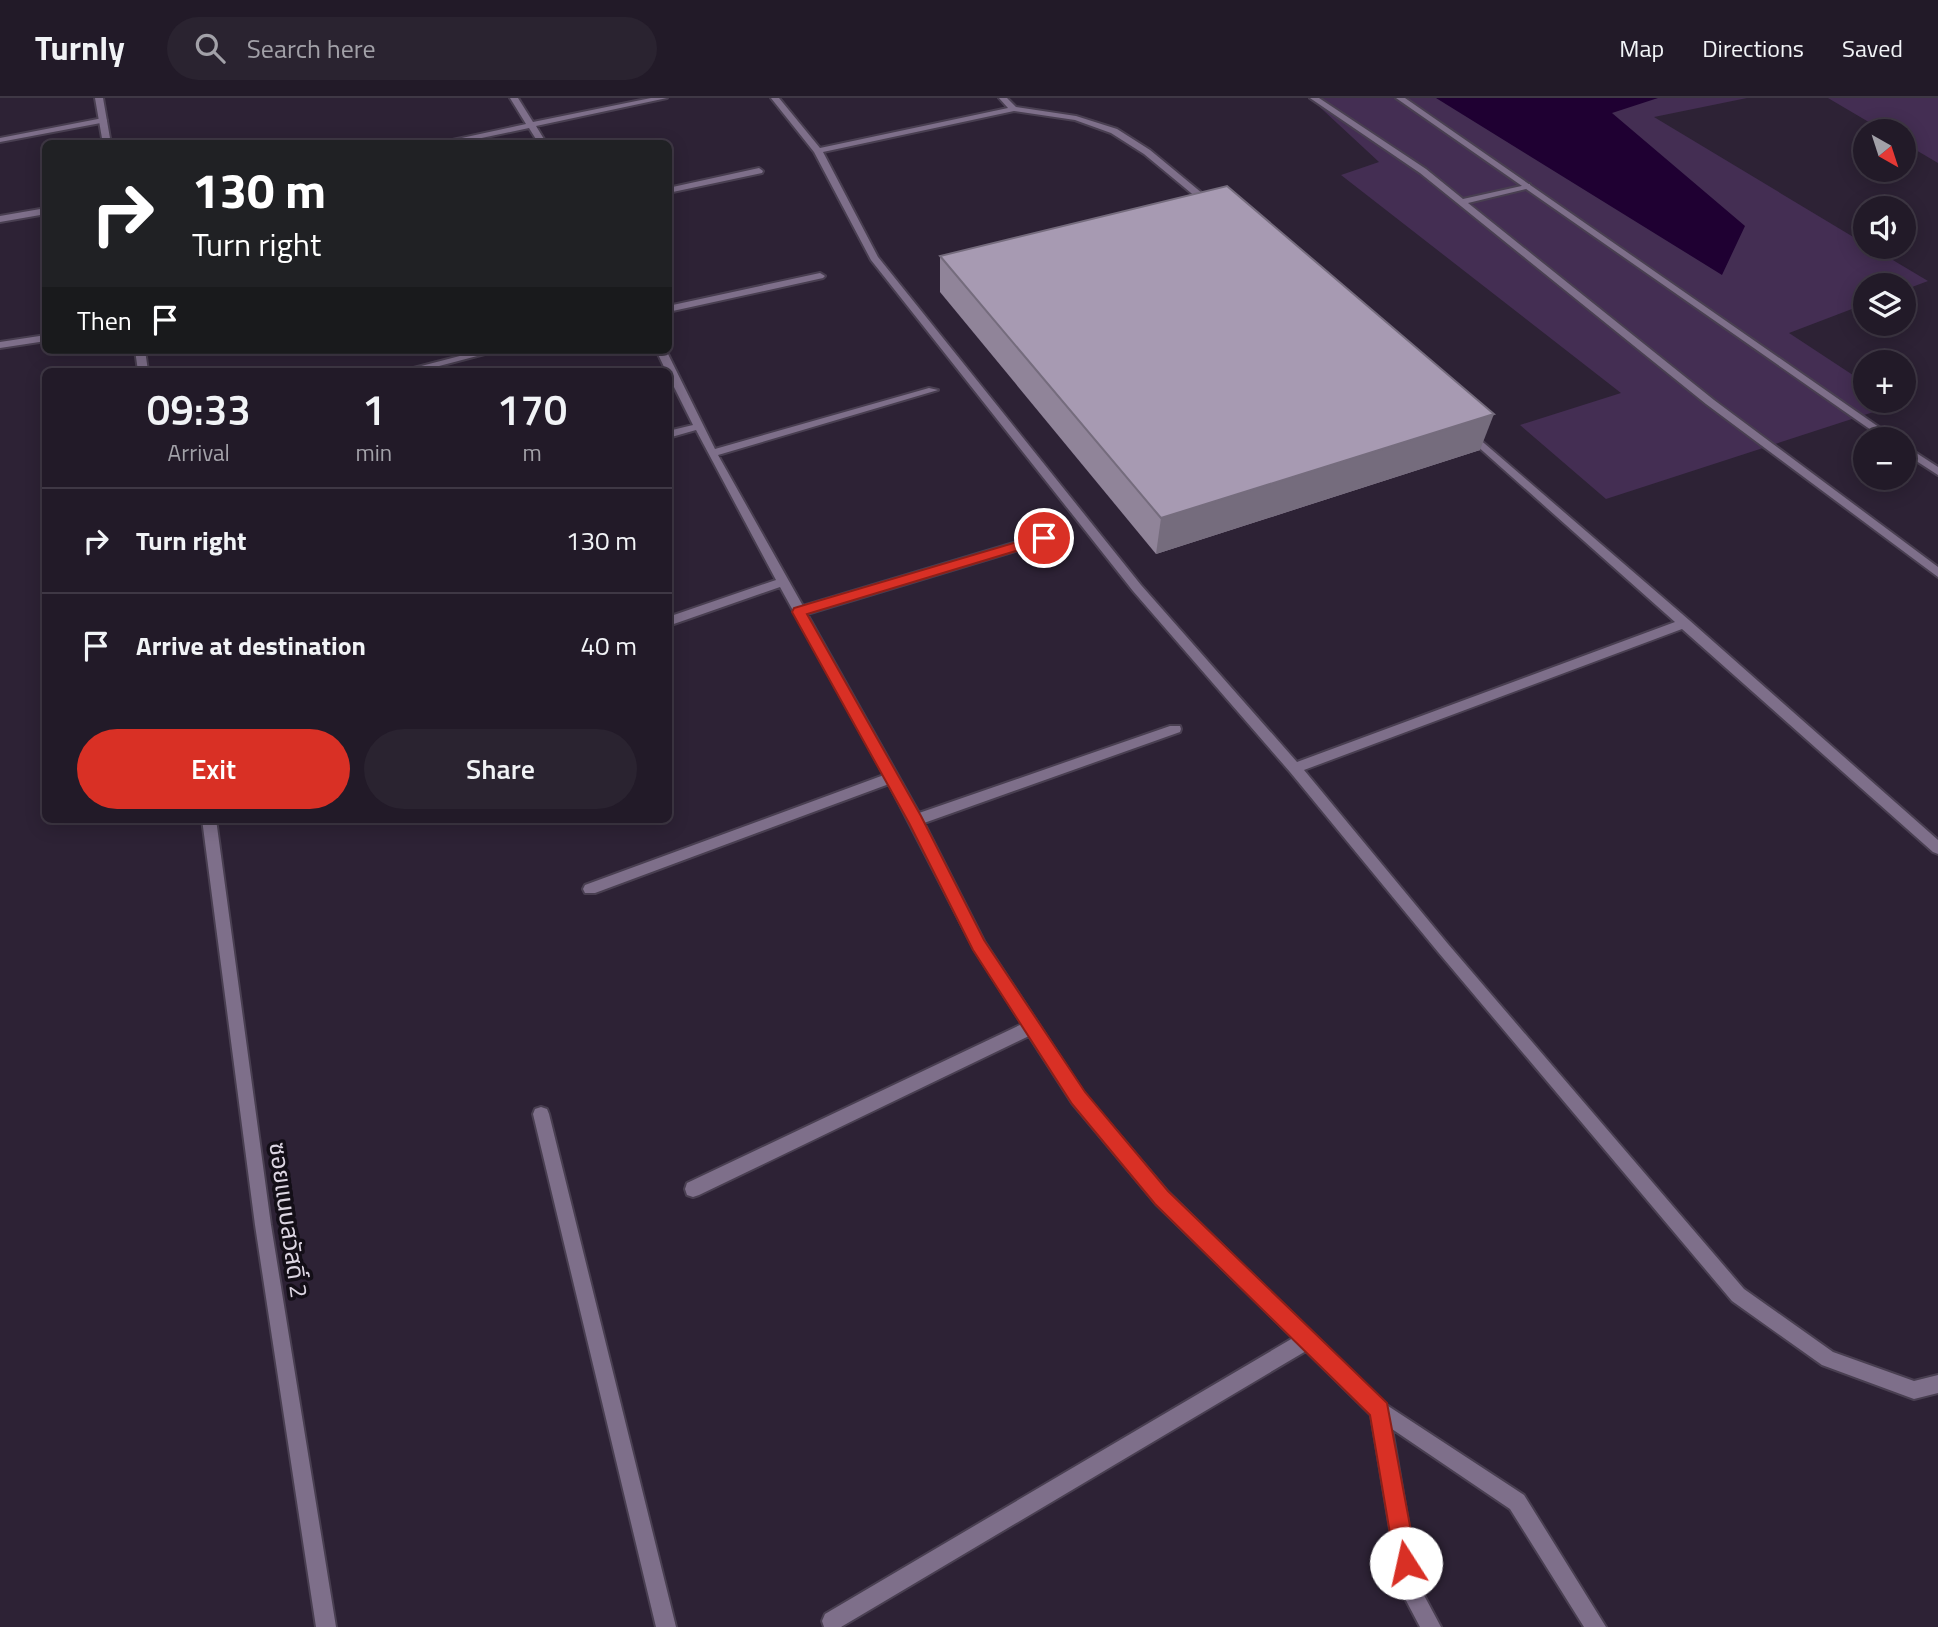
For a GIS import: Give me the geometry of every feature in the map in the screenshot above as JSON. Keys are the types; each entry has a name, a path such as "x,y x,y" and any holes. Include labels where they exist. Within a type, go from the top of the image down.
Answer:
{"street":[{"path":"99,98 106,140"},
{"path":"514,98 541,140"},
{"path":"457,140 663,98"},
{"path":"775,98 818,151 874,258 1137,588 1295,768 1443,948 1738,1295 1828,1359 1914,1390 1938,1384"},
{"path":"1003,98 1014,109"},
{"path":"1314,98 1462,202 1710,402 1938,573"},
{"path":"1400,98 1874,427"},
{"path":"818,151 1014,109 1076,118 1114,131 1147,152 1215,209"},
{"path":"0,140 103,120"},
{"path":"672,190 759,171"},
{"path":"1462,202 1527,186"},
{"path":"0,219 42,212"},
{"path":"672,308 820,276"},
{"path":"0,345 42,339"},
{"path":"420,368 478,354"},
{"path":"672,371 712,453 916,820 979,945 1078,1098 1162,1198 1380,1410 1517,1502 1596,1627"},
{"path":"712,453 933,390"},
{"path":"672,434 699,426"},
{"path":"1466,430 1938,848"},
{"path":"1916,456 1938,472"},
{"path":"799,612 1044,538"},
{"path":"672,621 782,582"},
{"path":"1295,768 1685,623"},
{"path":"916,820 1175,729"},
{"path":"590,889 892,778"},
{"name":"ซอยแนบสวัสดิ์ 2","path":"210,823 263,1225 326,1627"},
{"path":"693,1189 1032,1027"},
{"path":"541,1114 666,1627"},
{"path":"832,1621 1307,1340"},
{"path":"1380,1410 1410,1589 1431,1627"}],"shaded area":[{"path":"1310,98 1747,98 1654,117 1853,237 1853,259 1891,259 1915,273 1853,273 1853,309 1789,333 1853,375 1853,413 1870,413 1606,499 1520,425 1621,393 1341,175 1379,162"},
{"path":"1436,98 1658,98 1612,113 1745,226 1722,275"},
{"path":"1828,98 1938,98 1938,163 1916,150 1916,119 1864,119"},
{"path":"1916,274 1928,281 1916,286"}],"building":[{"path":"1227,186 1494,414 1161,518 940,256"}],"route":[{"path":"1044,538 799,612 916,820 979,945 1078,1098 1162,1198 1380,1410 1406,1563"}]}
